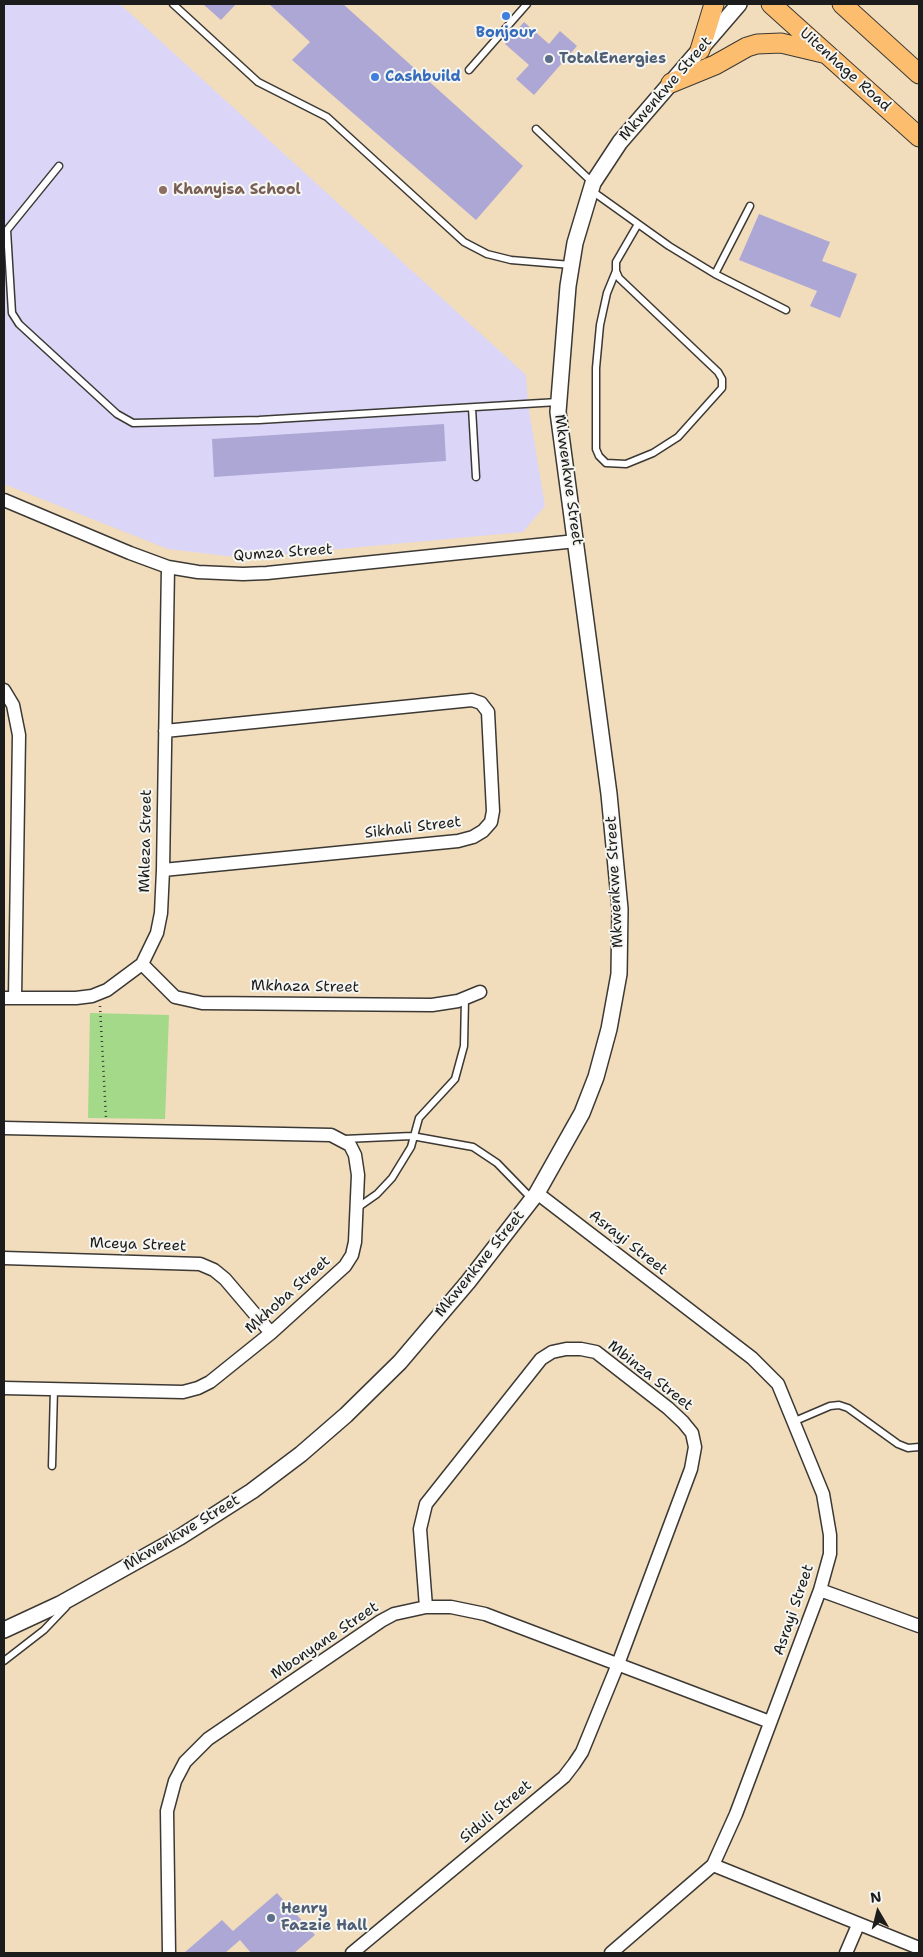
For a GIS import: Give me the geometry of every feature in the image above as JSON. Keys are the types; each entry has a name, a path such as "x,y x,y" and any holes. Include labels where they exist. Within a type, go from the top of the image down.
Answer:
{"main road":[{"path":"700,50 714,4"},
{"name":"Uitenhage Road","path":"770,4 919,137"},
{"path":"842,4 919,74"},
{"path":"671,83 708,68 747,47 757,44 781,43 827,54"}],"street":[{"name":"Mkwenkwe Street","path":"4,1630 79,1593 180,1537 252,1491 301,1454 346,1415 400,1362 468,1282 534,1196 582,1113 596,1077 609,1029 619,974 620,909 614,842 576,541 562,449 558,402 571,265 575,243 592,187 620,142 740,4"},
{"name":"Qumza Street","path":"4,500 130,553 168,567 198,572 243,574 576,541"},
{"name":"Mhleza Street","path":"142,964 157,933 161,913 168,567"},
{"path":"4,690 13,705 19,735 9,998 76,998 100,992 142,964"},
{"name":"Sikhali Street","path":"163,870 458,841 473,837 483,831 491,822 493,811 488,712 481,703 472,700 164,731"},
{"name":"Mkhaza Street","path":"142,964 166,990 175,997 188,1001 432,1005 466,998 480,992"},
{"path":"4,1128 311,1133 331,1135 342,1140"},
{"name":"Mkhoba Street","path":"4,1388 184,1392 198,1388 221,1374 271,1333 345,1266 352,1255 358,1175 355,1155 350,1145 342,1140"},
{"name":"Asrayi Street","path":"534,1196 768,1372 778,1384 795,1421 823,1494 828,1514 830,1554 820,1590 736,1814 713,1865 610,1953"},
{"name":"Mceya Street","path":"4,1258 200,1264 214,1270 225,1280 271,1333"},
{"name":"Mbinza Street","path":"426,1608 420,1529 426,1504 541,1358 552,1352 566,1349 596,1352 684,1422 692,1433 694,1447 691,1469 618,1664"},
{"path":"820,1590 919,1626"},
{"name":"Mbonyane Street","path":"169,1953 167,1811 176,1781 185,1762 208,1739 381,1621 409,1610 451,1607 485,1614 770,1722"},
{"name":"Siduli Street","path":"352,1953 564,1777 582,1752 618,1664"},
{"path":"713,1865 919,1948"},
{"path":"846,1953 858,1925"}],"lane":[{"path":"173,4 258,82 327,117 464,242 487,254 510,260 571,265"},
{"path":"469,70 527,4"},
{"path":"536,129 592,187 638,224 669,246 715,274 786,310"},
{"path":"59,166 7,230 12,313 19,324 117,414 133,424 259,420 558,402"},
{"path":"715,274 750,206"},
{"path":"616,271 619,278 718,372 722,379 722,388 678,437 653,453 626,464 606,463 599,456 596,449 596,368 600,326 607,293 616,271 616,262 638,224"},
{"path":"472,408 476,477"},
{"path":"357,1208 377,1194 392,1178 410,1147 419,1118 455,1079 464,1046 466,998"},
{"path":"342,1140 412,1136 473,1147 486,1154 534,1196"},
{"path":"52,1466 54,1389"},
{"path":"795,1421 830,1406 839,1405 848,1408 898,1444 908,1448 919,1447"},
{"path":"4,1661 44,1630 79,1593"}],"path":[{"path":"100,992 107,1129"}],"shaded area":[{"name":"Khanyisa School","path":"4,4 120,4 526,375 528,404 545,506 523,532 243,558 168,549 4,484"}],"green space":[{"path":"90,1013 169,1015 165,1119 88,1118"}],"building":[{"path":"203,4 236,4 221,20"},
{"path":"269,4 343,4 523,166 476,220 292,60 310,42"},
{"path":"524,22 549,44 560,31 577,46 534,95 516,79 529,65 505,44"},
{"path":"759,214 830,242 822,261 857,274 840,318 810,306 817,291 739,260"},
{"path":"444,424 446,461 214,477 212,439"},
{"path":"277,1893 315,1935 294,1953 251,1953 240,1940 225,1953 184,1953 222,1920 233,1931"}],"place":[{"name":"Bonjour","path":"506,16"},
{"name":"TotalEnergies","path":"549,59"},
{"name":"Cashbuild","path":"375,77"},
{"name":"Khanyisa School","path":"163,190"},
{"name":"Henry Fazzie Hall","path":"271,1918"}]}
